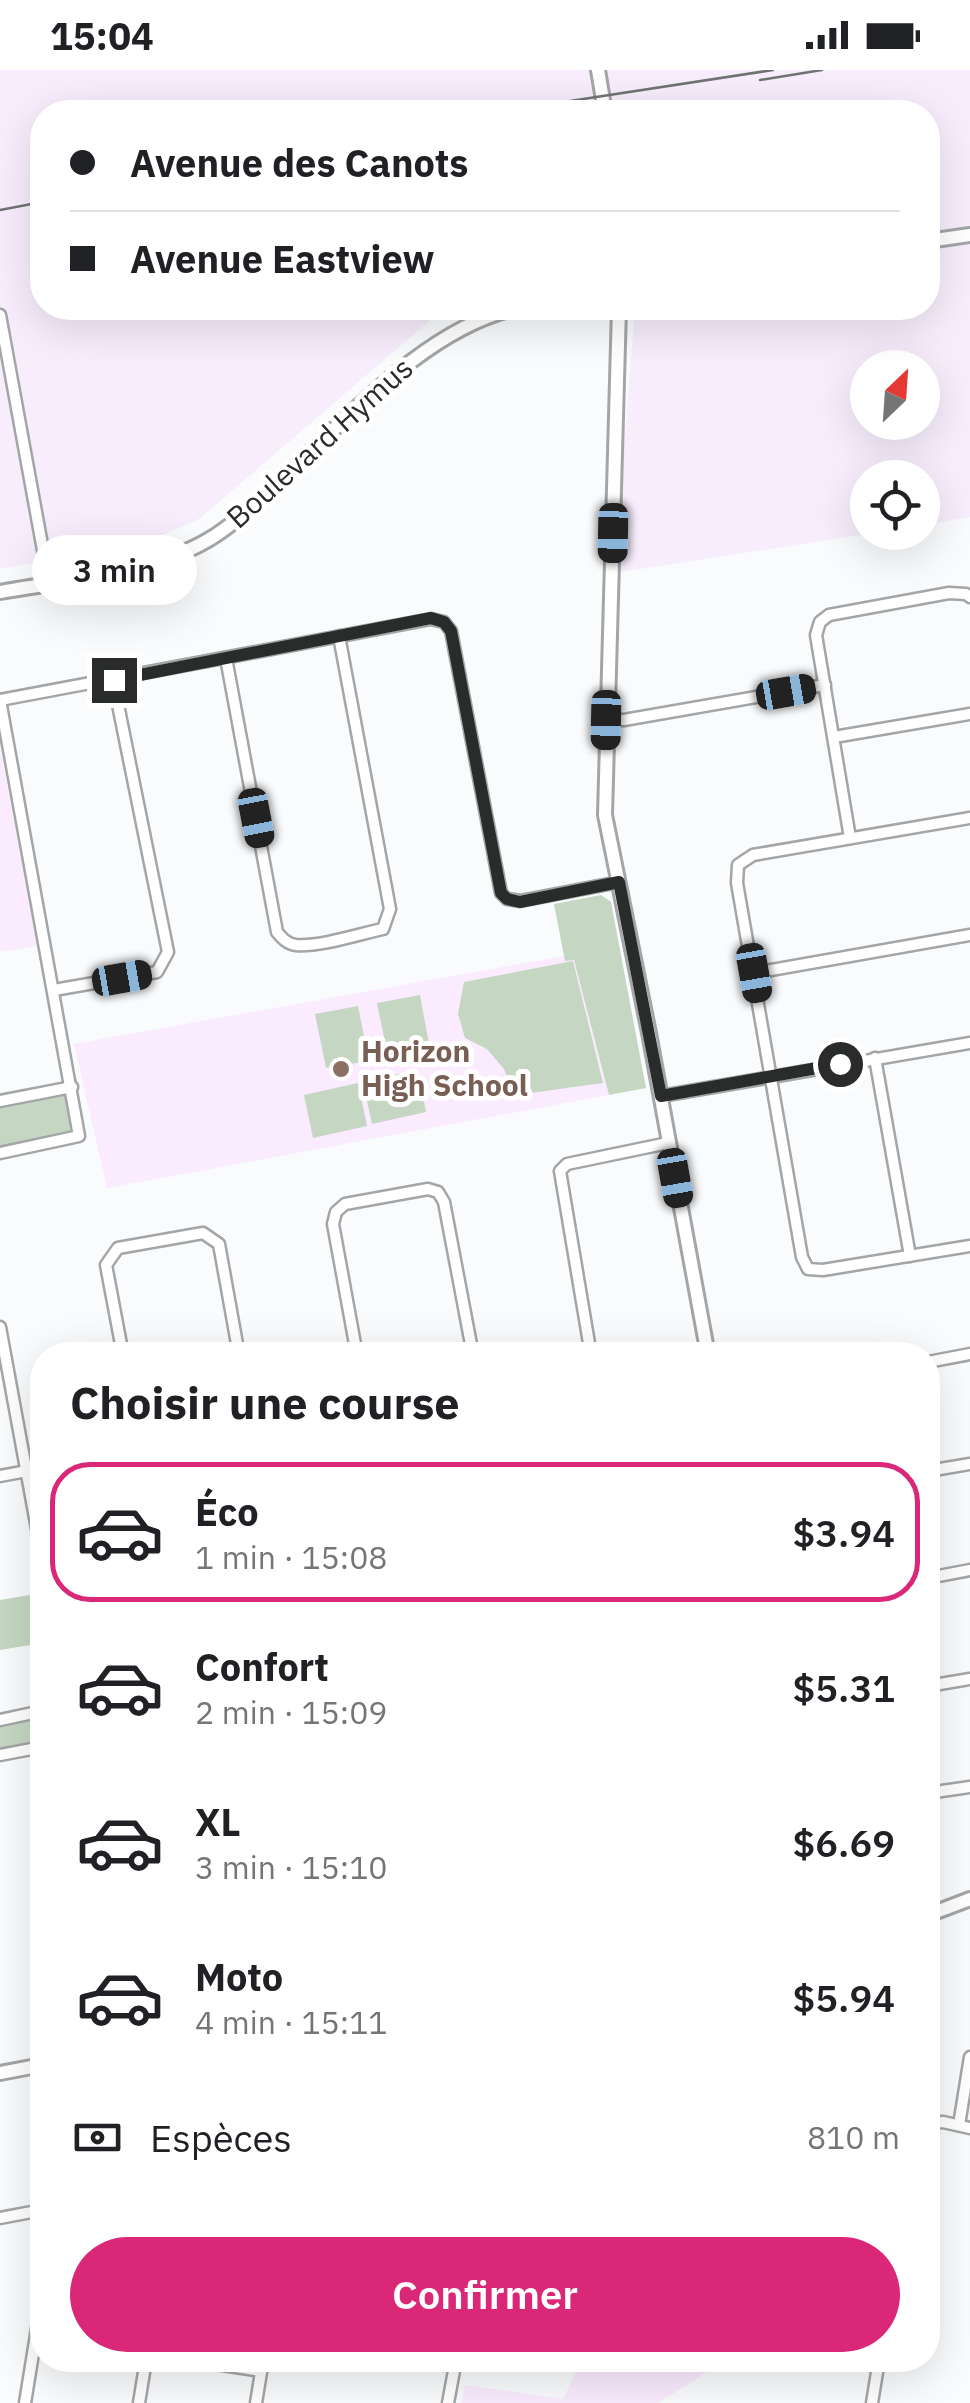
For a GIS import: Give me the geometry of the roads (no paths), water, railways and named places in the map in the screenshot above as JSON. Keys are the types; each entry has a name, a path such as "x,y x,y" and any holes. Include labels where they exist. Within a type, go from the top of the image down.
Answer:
{"street":[{"path":"598,70 603,100"},
{"path":"940,240 970,235"},
{"path":"0,315 49,583"},
{"name":"Boulevard Hymus","path":"0,592 159,561 210,538 243,514 431,345 476,320"},
{"path":"619,320 605,814 706,1342"},
{"path":"850,838 816,635 820,622 829,615 950,593 970,597"},
{"path":"0,1152 79,1136 0,700 431,618 444,622 451,631 501,893 520,902 619,882"},
{"path":"226,658 277,932 284,941 295,945 346,937 383,929 390,909 339,636"},
{"path":"54,990 157,972 168,952 114,680"},
{"path":"606,720 824,685"},
{"path":"834,736 970,714"},
{"path":"970,818 753,855 738,866 737,883 802,1257 808,1269 823,1270 970,1246"},
{"path":"754,973 970,936"},
{"path":"661,1096 970,1043"},
{"path":"875,1058 910,1256"},
{"path":"0,1101 72,1087"},
{"path":"589,1342 560,1171 567,1164 668,1142"},
{"path":"355,1342 333,1224 336,1212 346,1204 428,1189 438,1192 444,1202 471,1342"},
{"path":"121,1342 106,1264 111,1255 118,1248 203,1233 218,1244 237,1342"},
{"path":"0,1327 30,1492"},
{"path":"940,1360 970,1354"},
{"path":"940,1469 970,1464"},
{"path":"0,1476 26,1471"},
{"path":"940,1576 970,1570"},
{"path":"940,1684 970,1678"},
{"path":"0,1720 30,1714"},
{"path":"0,1754 30,1749"},
{"path":"940,1791 970,1786"},
{"path":"940,1910 970,1898"},
{"path":"964,2126 970,2057"},
{"path":"0,2074 30,2068"},
{"path":"0,2218 30,2212"},
{"path":"25,2403 30,2372"},
{"path":"138,2403 144,2372"},
{"path":"256,2403 261,2372"},
{"path":"448,2403 454,2372"},
{"path":"872,2403 878,2372"}],"tram line":[{"path":"577,100 773,70"},
{"path":"760,80 822,70"},
{"path":"0,210 30,204"}],"place":[{"name":"Horizon High School","path":"341,1069"}]}
